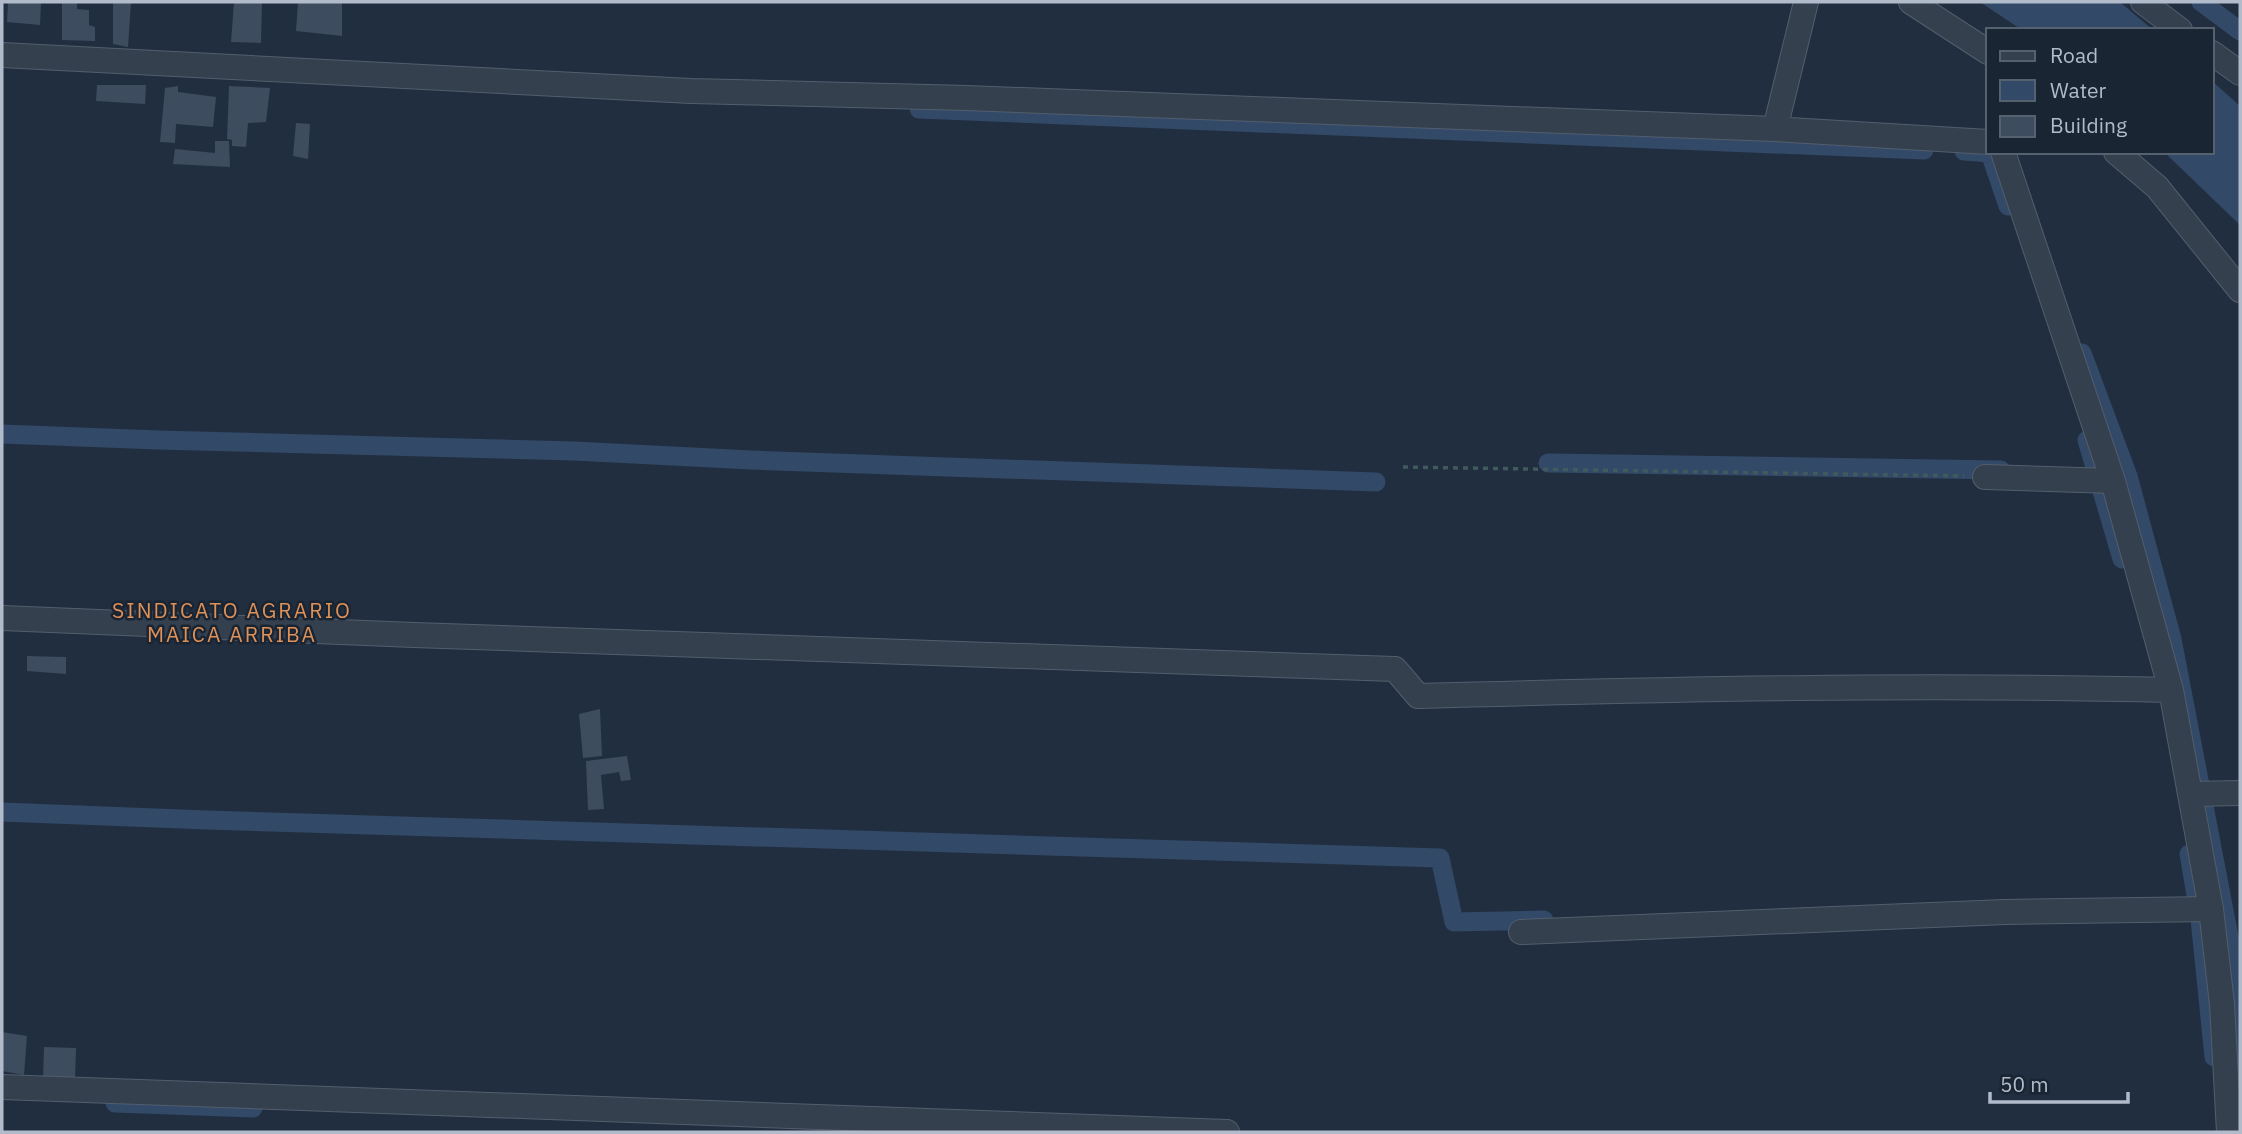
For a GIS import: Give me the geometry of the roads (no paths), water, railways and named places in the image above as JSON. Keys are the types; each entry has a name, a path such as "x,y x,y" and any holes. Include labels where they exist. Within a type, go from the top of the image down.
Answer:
{"street":[{"path":"1775,129 1806,2"},
{"path":"1911,2 1986,51"},
{"path":"2143,2 2177,28"},
{"path":"2214,54 2240,73"},
{"path":"2,55 691,91 967,98 1775,129 1986,142"},
{"path":"2004,154 2113,481 2171,690 2231,1004 2229,1132"},
{"path":"2118,154 2157,187 2240,290"},
{"path":"1985,477 2113,481"},
{"path":"2,618 1395,669 1418,696 1632,690 2004,686 2171,690"},
{"path":"2190,794 2240,793"},
{"path":"1521,932 2005,912 2211,909"},
{"path":"2,1087 1227,1132"}],"water":[{"path":"1980,2 2120,2 2151,28 2019,28"},
{"path":"2214,83 2240,106 2240,225 2166,154 2214,154"}],"waterway":[{"path":"2201,2 2240,31"},
{"path":"919,109 1924,150"},
{"path":"1964,151 1986,153"},
{"path":"1990,154 2008,206"},
{"path":"2082,353 2128,476 2172,639 2231,947 2240,1075"},
{"path":"2,434 574,451 751,460 1376,482"},
{"path":"2087,440 2122,559"},
{"path":"1548,463 2001,470"},
{"path":"2,812 1440,858 1454,922 1544,920"},
{"path":"2189,854 2200,919 2214,1057"},
{"path":"115,1103 253,1108"}],"district":[{"name":"SINDICATO AGRARIO MAICA ARRIBA","path":"232,622"}]}
